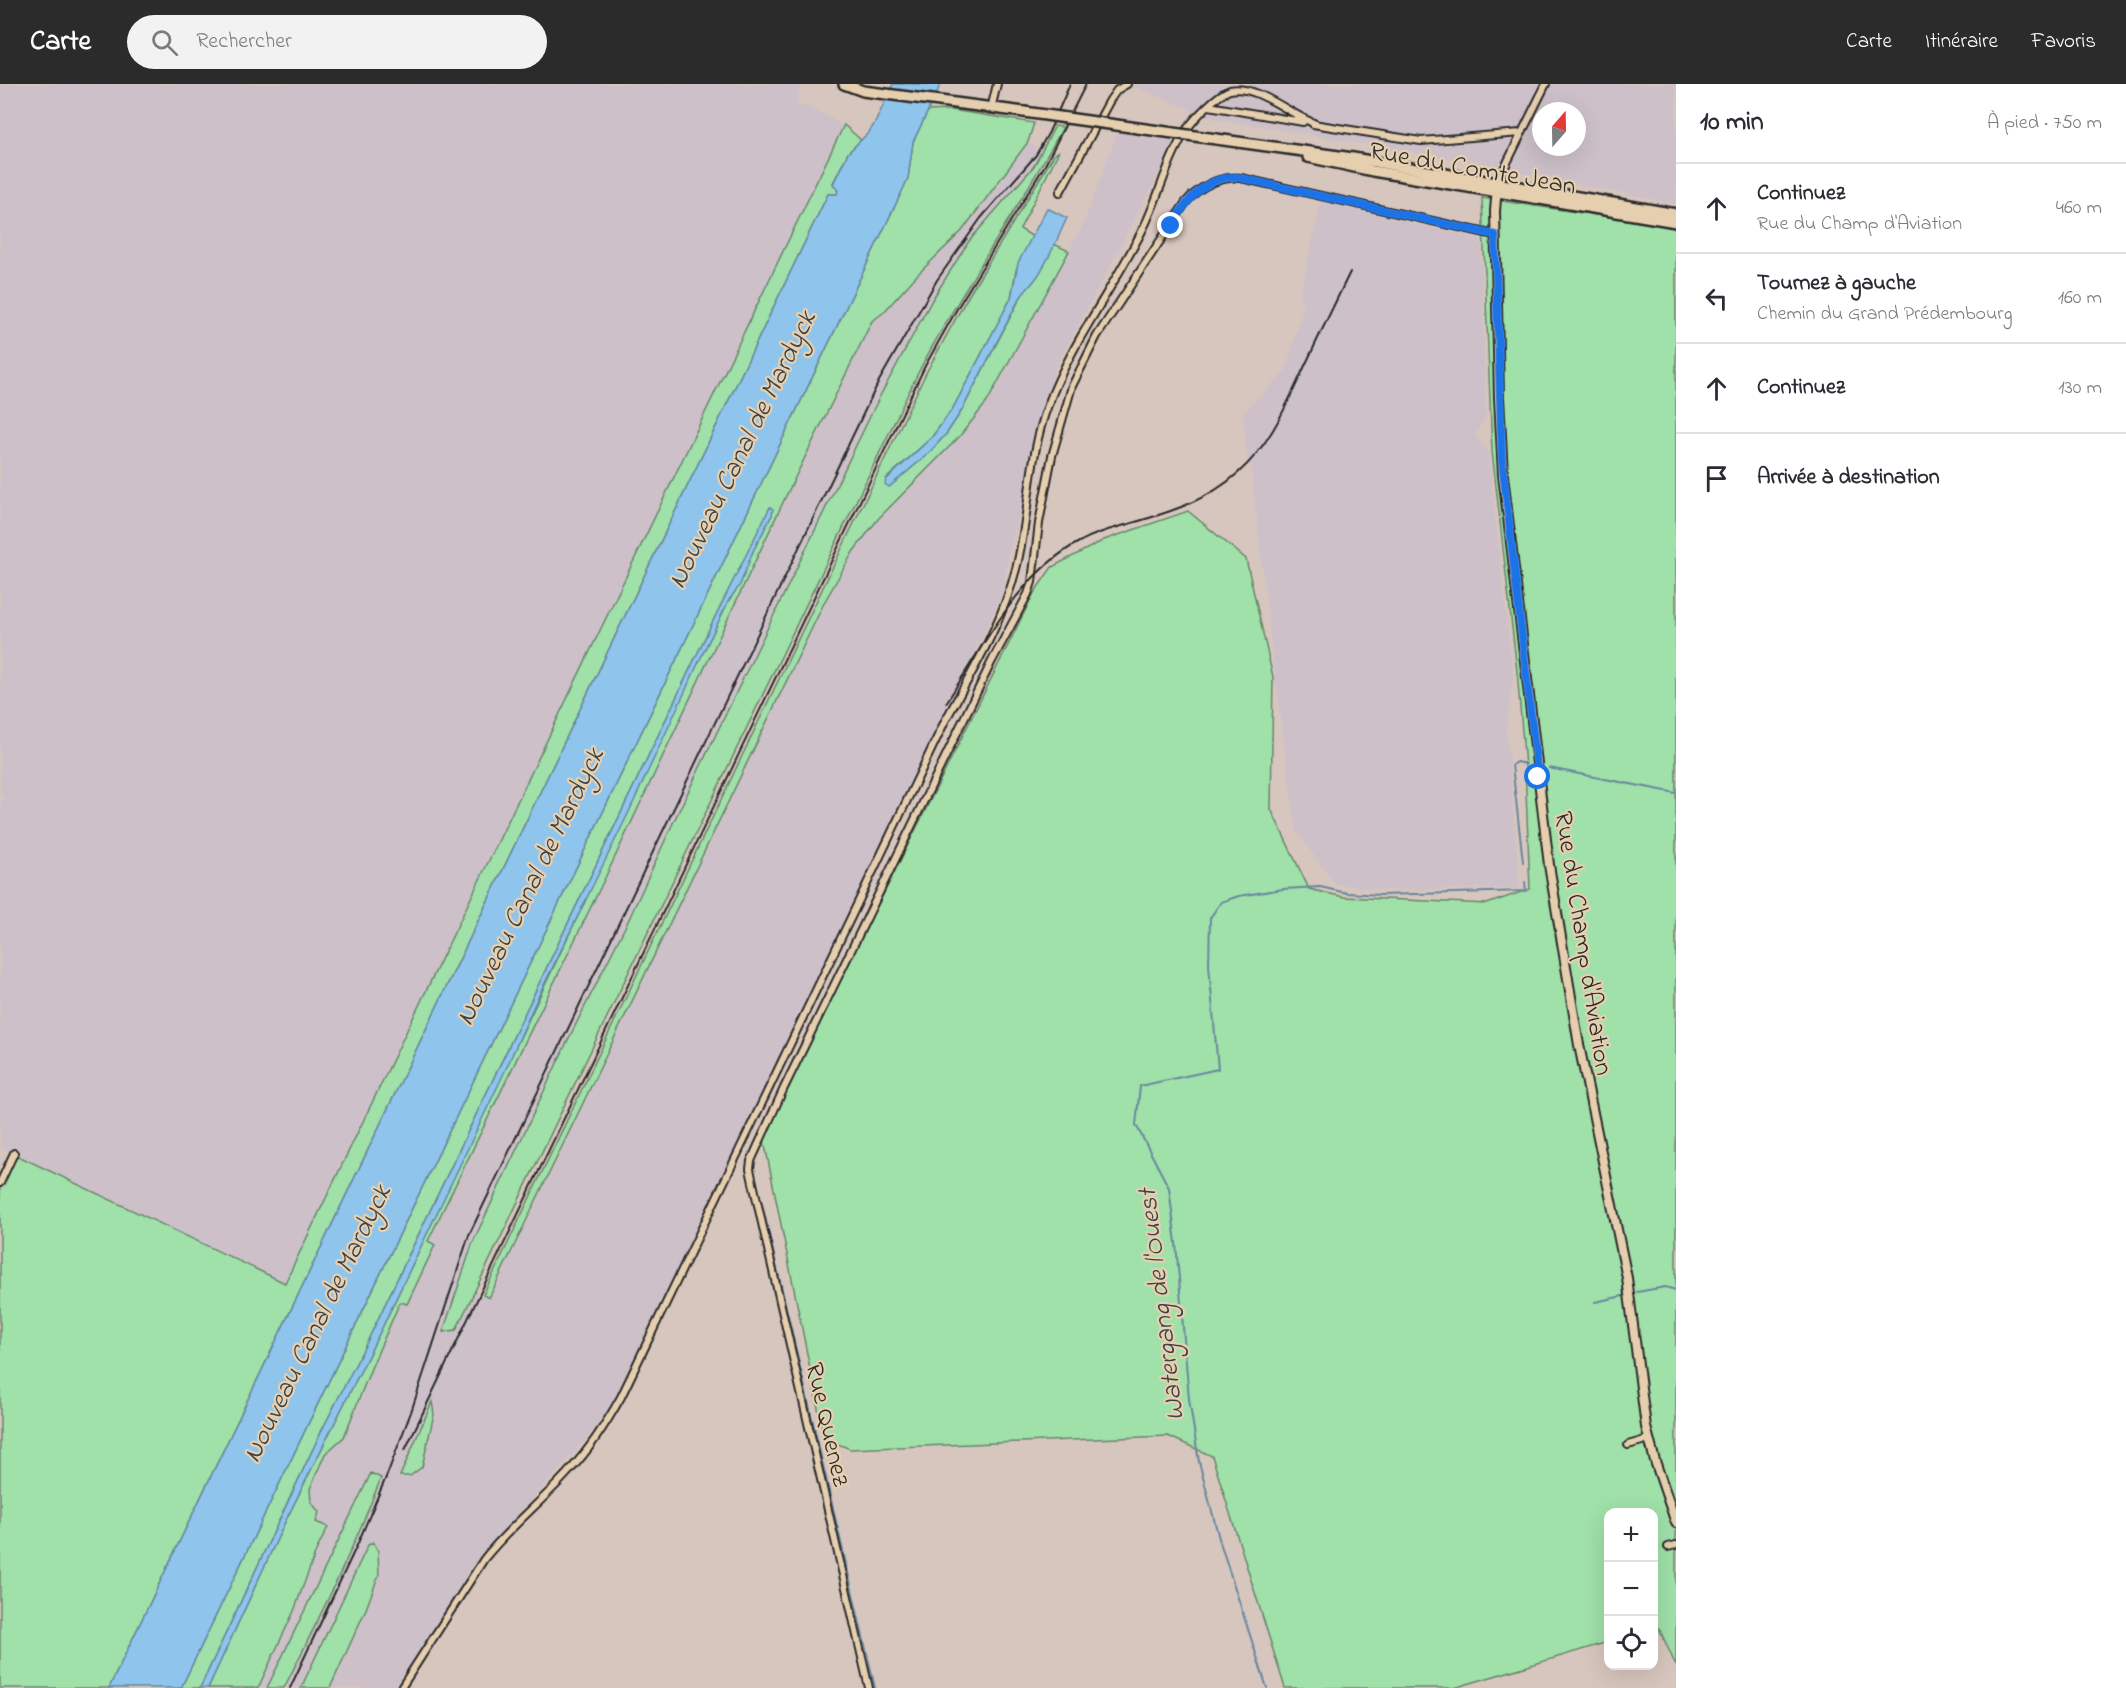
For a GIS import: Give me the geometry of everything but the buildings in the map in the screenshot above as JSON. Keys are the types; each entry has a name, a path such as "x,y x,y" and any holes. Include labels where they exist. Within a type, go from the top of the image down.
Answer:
{"main road":[{"name":"Rue du Comte Jean","path":"844,84 863,91 1209,138 1264,147 1360,168 1676,214"},
{"name":"Rue du Comte Jean","path":"1497,187 1676,222"}],"street":[{"path":"991,108 997,84"},
{"path":"1060,192 1110,100 1117,90 1127,84"},
{"path":"1497,187 1546,84"},
{"path":"401,1688 479,1564 498,1541 571,1469 595,1439 617,1404 945,722 975,669 996,623 1016,570 1039,435 1053,392 1141,233 1183,137 1191,124 1209,106 1231,89 1249,89 1262,93 1292,113 1316,124"},
{"path":"1209,106 1421,141 1521,133"},
{"name":"Rue Quenez","path":"869,1688 750,1169 752,1157 784,1088 992,661 1028,594 1032,582 1039,523 1055,441 1072,386 1093,342 1186,202 1197,191 1217,181 1236,177 1495,235"},
{"name":"Rue du Champ d'Aviation","path":"1497,187 1495,235 1502,468 1545,838 1578,1037 1627,1278 1649,1439 1676,1523"},
{"path":"0,1183 14,1153"},
{"path":"1628,1445 1649,1439"},
{"path":"1668,1547 1676,1545"}],"shaded area":[{"path":"0,84 800,84 796,105 806,106 844,125 285,1284 0,1147 0,806 4,797 0,794"},
{"path":"1129,84 1676,84 1676,204 1434,156 1211,118"},
{"path":"1117,133 1176,141 1055,369 1040,414 1020,514 1008,556 1003,593 630,1370 604,1418 488,1548 467,1576 397,1688 284,1688 361,1530 381,1479 371,1473 267,1688 258,1688 294,1611 316,1551 328,1528 316,1522 319,1512 311,1502 310,1489 325,1454 344,1437 400,1301 406,1304 435,1246 428,1241 872,321 883,313 999,184 1028,142 1043,151 1034,166 969,241 932,300 880,396 673,823 629,919 567,1042 473,1242 444,1332 456,1330 474,1293 489,1298 825,601 853,552 878,519 959,437 987,402 1084,223"},
{"path":"1321,202 1481,239 1486,417 1475,435 1488,452 1513,676 1506,728 1520,888 1380,890 1335,884 1296,831 1273,662 1251,468 1247,459 1243,413 1285,372 1305,302 1299,300"}],"green space":[{"path":"951,110 1034,123 1028,142 962,231 919,273 883,313 872,321 428,1241 435,1245 407,1304 400,1302 344,1437 325,1454 310,1489 311,1502 319,1512 316,1522 328,1527 316,1551 294,1611 258,1688 208,1688 285,1522 381,1330 702,655 729,600 740,584 753,551 772,515 770,508 714,619 368,1340 321,1432 200,1688 181,1688 904,187 908,178 913,142 928,111"},
{"path":"844,125 861,140 848,153 833,183 838,191 837,194 828,194 109,1688 0,1688 0,1173 10,1152 285,1283"},
{"path":"1055,126 1063,127 919,371 456,1330 443,1332 473,1242 567,1042 629,919 673,823 880,396 932,300 969,241 1034,166"},
{"path":"1059,151 1020,229 1032,236 1016,270 1011,298 953,408 932,437 886,479 890,486 928,454 947,433 962,410 1025,289 1036,278 1054,244 1069,251 987,402 959,437 878,519 853,552 825,601 489,1298 483,1295 927,371 966,300 1054,155"},
{"path":"1482,198 1676,227 1676,1666 1658,1628 1658,1508 1604,1508 1604,1643 1454,1688 1285,1688 1212,1456 1168,1436 850,1449 824,1438 762,1130 815,1018 882,897 1034,593 1052,567 1104,540 1188,511 1246,559 1273,677 1271,809 1309,889 1344,897 1487,904 1530,889 1525,766 1517,671 1492,451"},
{"path":"432,1402 434,1414 422,1467 410,1476 400,1476"},
{"path":"371,1473 381,1478 323,1610 284,1688 267,1688"},
{"path":"373,1542 378,1551 379,1574 366,1609 330,1688 301,1688 368,1545"}],"water":[{"name":"Nouveau Canal de Mardyck","path":"893,84 941,84 913,142 908,178 181,1688 109,1688 828,194 837,194 838,191 833,184 848,153 875,123"},
{"path":"1047,208 1067,218 1037,277 1017,303 962,410 947,433 928,454 889,487 885,484 886,480 932,437 953,408 1011,298 1018,263"},
{"path":"770,507 773,509 772,515 753,551 740,585 729,600 702,655 381,1330 285,1522 208,1688 200,1688 321,1432 368,1340"}],"waterway":[{"name":"Watergang de l'Ouest","path":"1523,862 1512,765 1516,762 1526,764"},
{"name":"Watergang de l'Ouest","path":"1549,768 1676,793"},
{"name":"Watergang de l'Ouest","path":"1267,1688 1220,1542 1199,1462 1189,1399 1169,1188 1136,1125 1140,1086 1218,1069 1209,965 1210,918 1221,902 1239,896 1283,889 1320,887 1347,893 1380,895 1526,891 1525,882"},
{"path":"761,1200 875,1688"},
{"path":"1637,1292 1665,1287 1676,1290"},
{"path":"1595,1302 1623,1296"}],"railway":[{"path":"290,1688 387,1475 411,1412 469,1235 879,381 937,280 981,218 1036,155 1070,84"},
{"path":"405,1450 925,366 958,307 1045,165 1086,84"},
{"path":"946,703 1004,613 1039,572 1059,555 1093,535 1161,514 1202,498 1238,473 1249,462 1268,438 1283,412 1350,272"}],"route":[{"path":"1171,226 1193,194 1217,181 1236,177 1495,235 1502,460 1538,777"}]}
